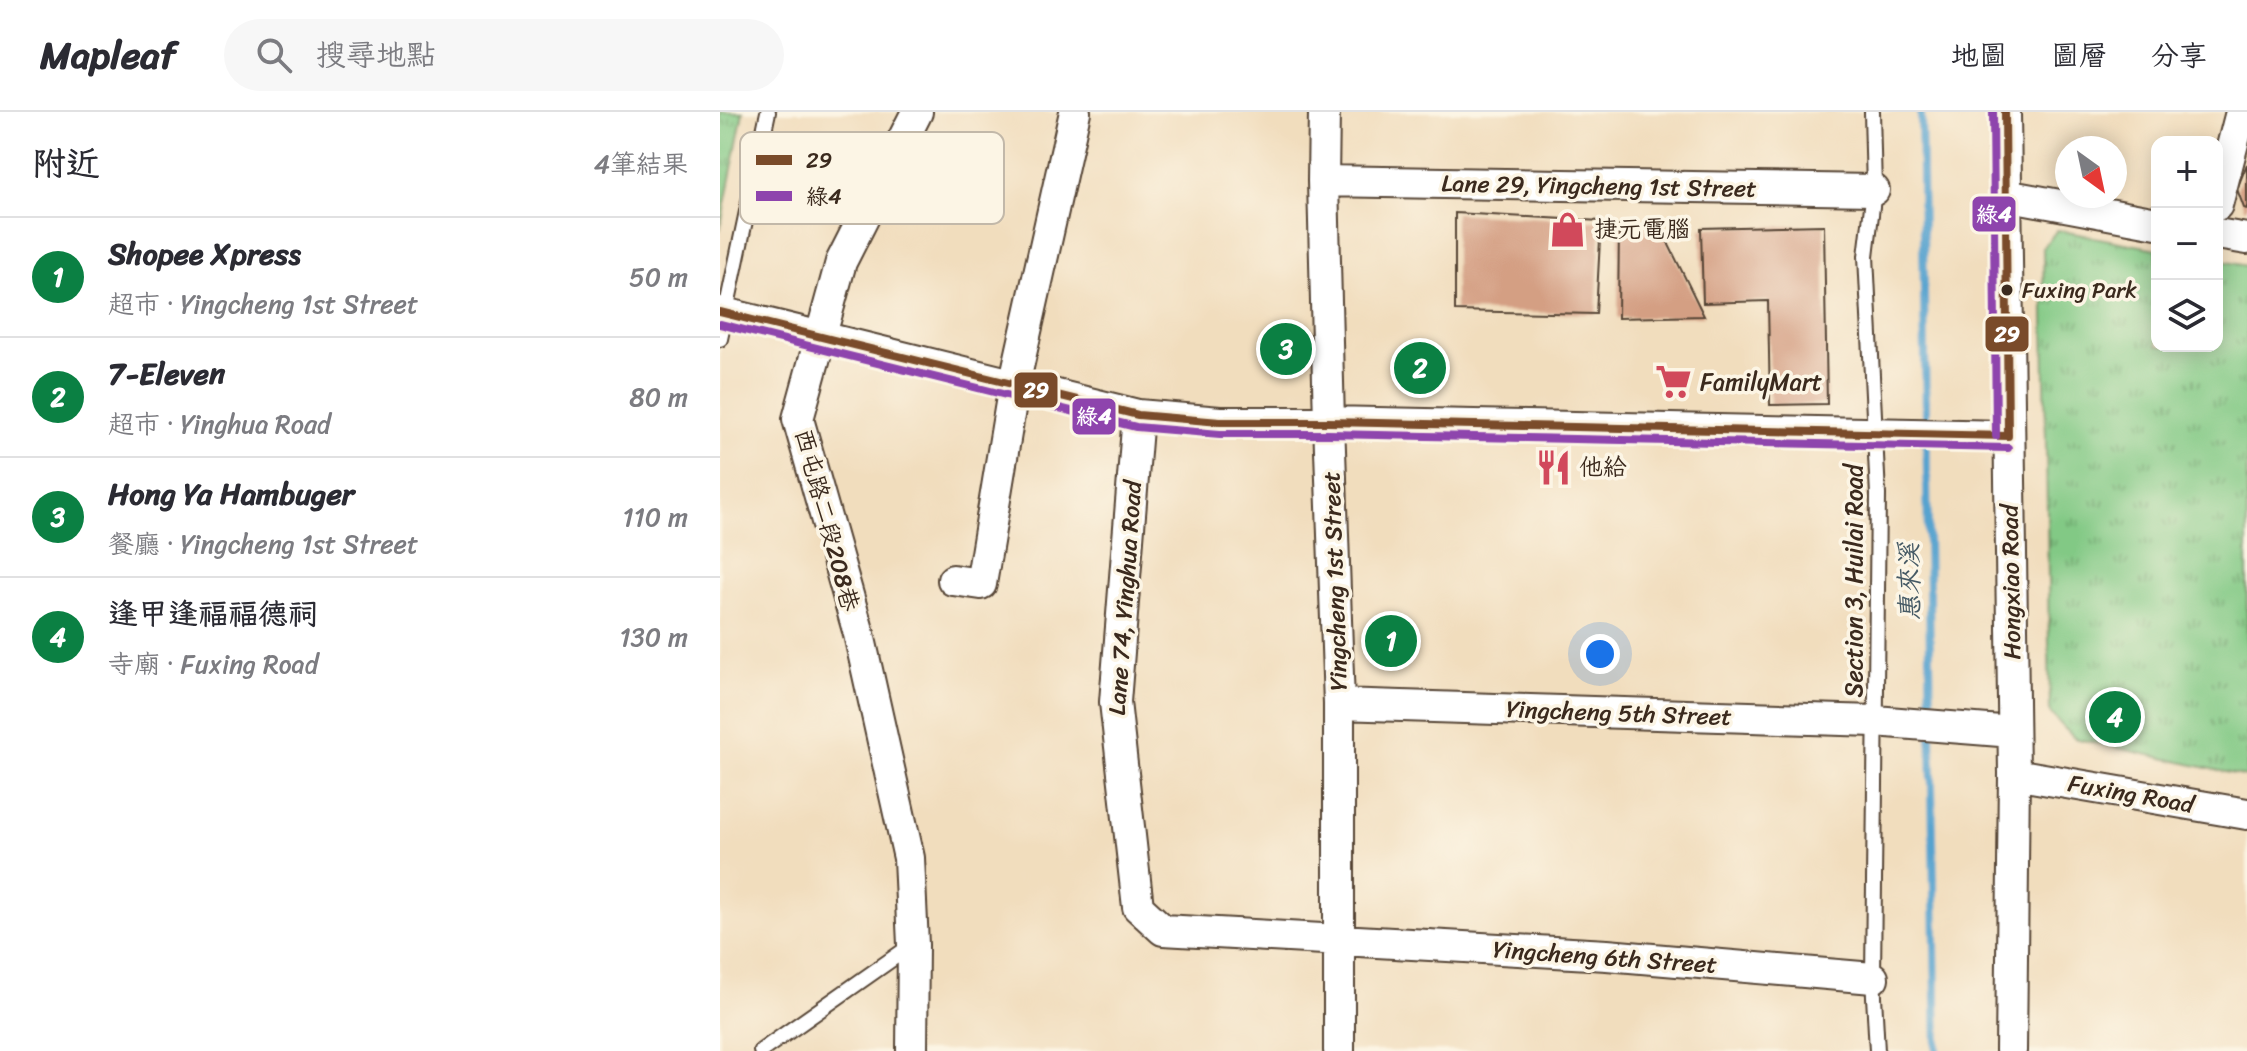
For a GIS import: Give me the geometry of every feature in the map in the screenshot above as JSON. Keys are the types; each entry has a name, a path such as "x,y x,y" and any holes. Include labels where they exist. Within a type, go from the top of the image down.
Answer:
{"street":[{"name":"西屯路二段208巷","path":"907,132 917,112"},
{"path":"953,580 981,584 1014,385 1075,112"},
{"name":"Yingcheng 1st Street","path":"1324,112 1329,422 1339,704 1339,1051"},
{"name":"Hongxiao Road","path":"2005,112 2000,435 2003,731 2014,774 2011,1051"},
{"path":"2223,182 2241,112"},
{"name":"Lane 29, Yingcheng 1st Street","path":"1323,181 1874,190"},
{"path":"2005,195 2151,222"},
{"name":"西屯路二段208巷","path":"860,224 841,262 798,419 859,634 909,858 913,945 912,1051"},
{"path":"2223,235 2247,239"},
{"path":"722,321 819,336 1138,415 1220,422 2000,435"},
{"name":"Lane 74, Yinghua Road","path":"1138,415 1115,702 1138,907 1163,930 1338,940"},
{"name":"Yingcheng 5th Street","path":"1339,704 1887,722 2003,731"},
{"name":"Fuxing Road","path":"2014,774 2247,814"},
{"name":"Yingcheng 6th Street","path":"1338,940 1607,955 1873,978"}],"lane":[{"path":"764,132 768,112"},
{"name":"Section 3, Huilai Road","path":"1872,112 1874,190 1866,256 1885,433 1878,495 1887,722 1873,978 1877,1051"},
{"path":"722,321 743,224"},
{"path":"761,1051 913,945"}],"green space":[{"path":"720,112 743,112 720,230"},
{"name":"Fuxing Park","path":"2057,230 2151,248 2151,352 2223,352 2223,261 2247,266 2247,777 2074,738 2050,713 2043,247"}],"building":[{"path":"2247,164 2247,209 2237,189"},
{"path":"1455,213 1601,221 1596,314 1455,311"},
{"path":"1824,225 1827,404 1770,405 1768,301 1703,303 1701,228"},
{"path":"1619,226 1664,226 1669,245 1704,316 1618,318"}],"waterway":[{"name":"惠來溪","path":"1921,112 1931,718"},
{"name":"惠來溪","path":"1931,732 1937,1051"}],"transit line":[{"name":"綠4","path":"1993,112 1996,436"},
{"name":"29","path":"2005,112 2008,436"},
{"name":"29","path":"720,312 1138,415 1220,422 2008,436"},
{"name":"綠4","path":"720,324 1136,427 1220,434 2008,448"}],"place":[{"name":"捷元電腦","path":"1568,229"},
{"name":"Fuxing Park","path":"2007,290"},
{"name":"Hong Ya Hambuger","path":"1286,349"},
{"name":"7-Eleven","path":"1420,368"},
{"name":"FamilyMart","path":"1674,382"},
{"name":"他給","path":"1553,467"},
{"name":"Shopee Xpress","path":"1391,641"},
{"name":"逢甲逢福福德祠","path":"2115,717"}]}
